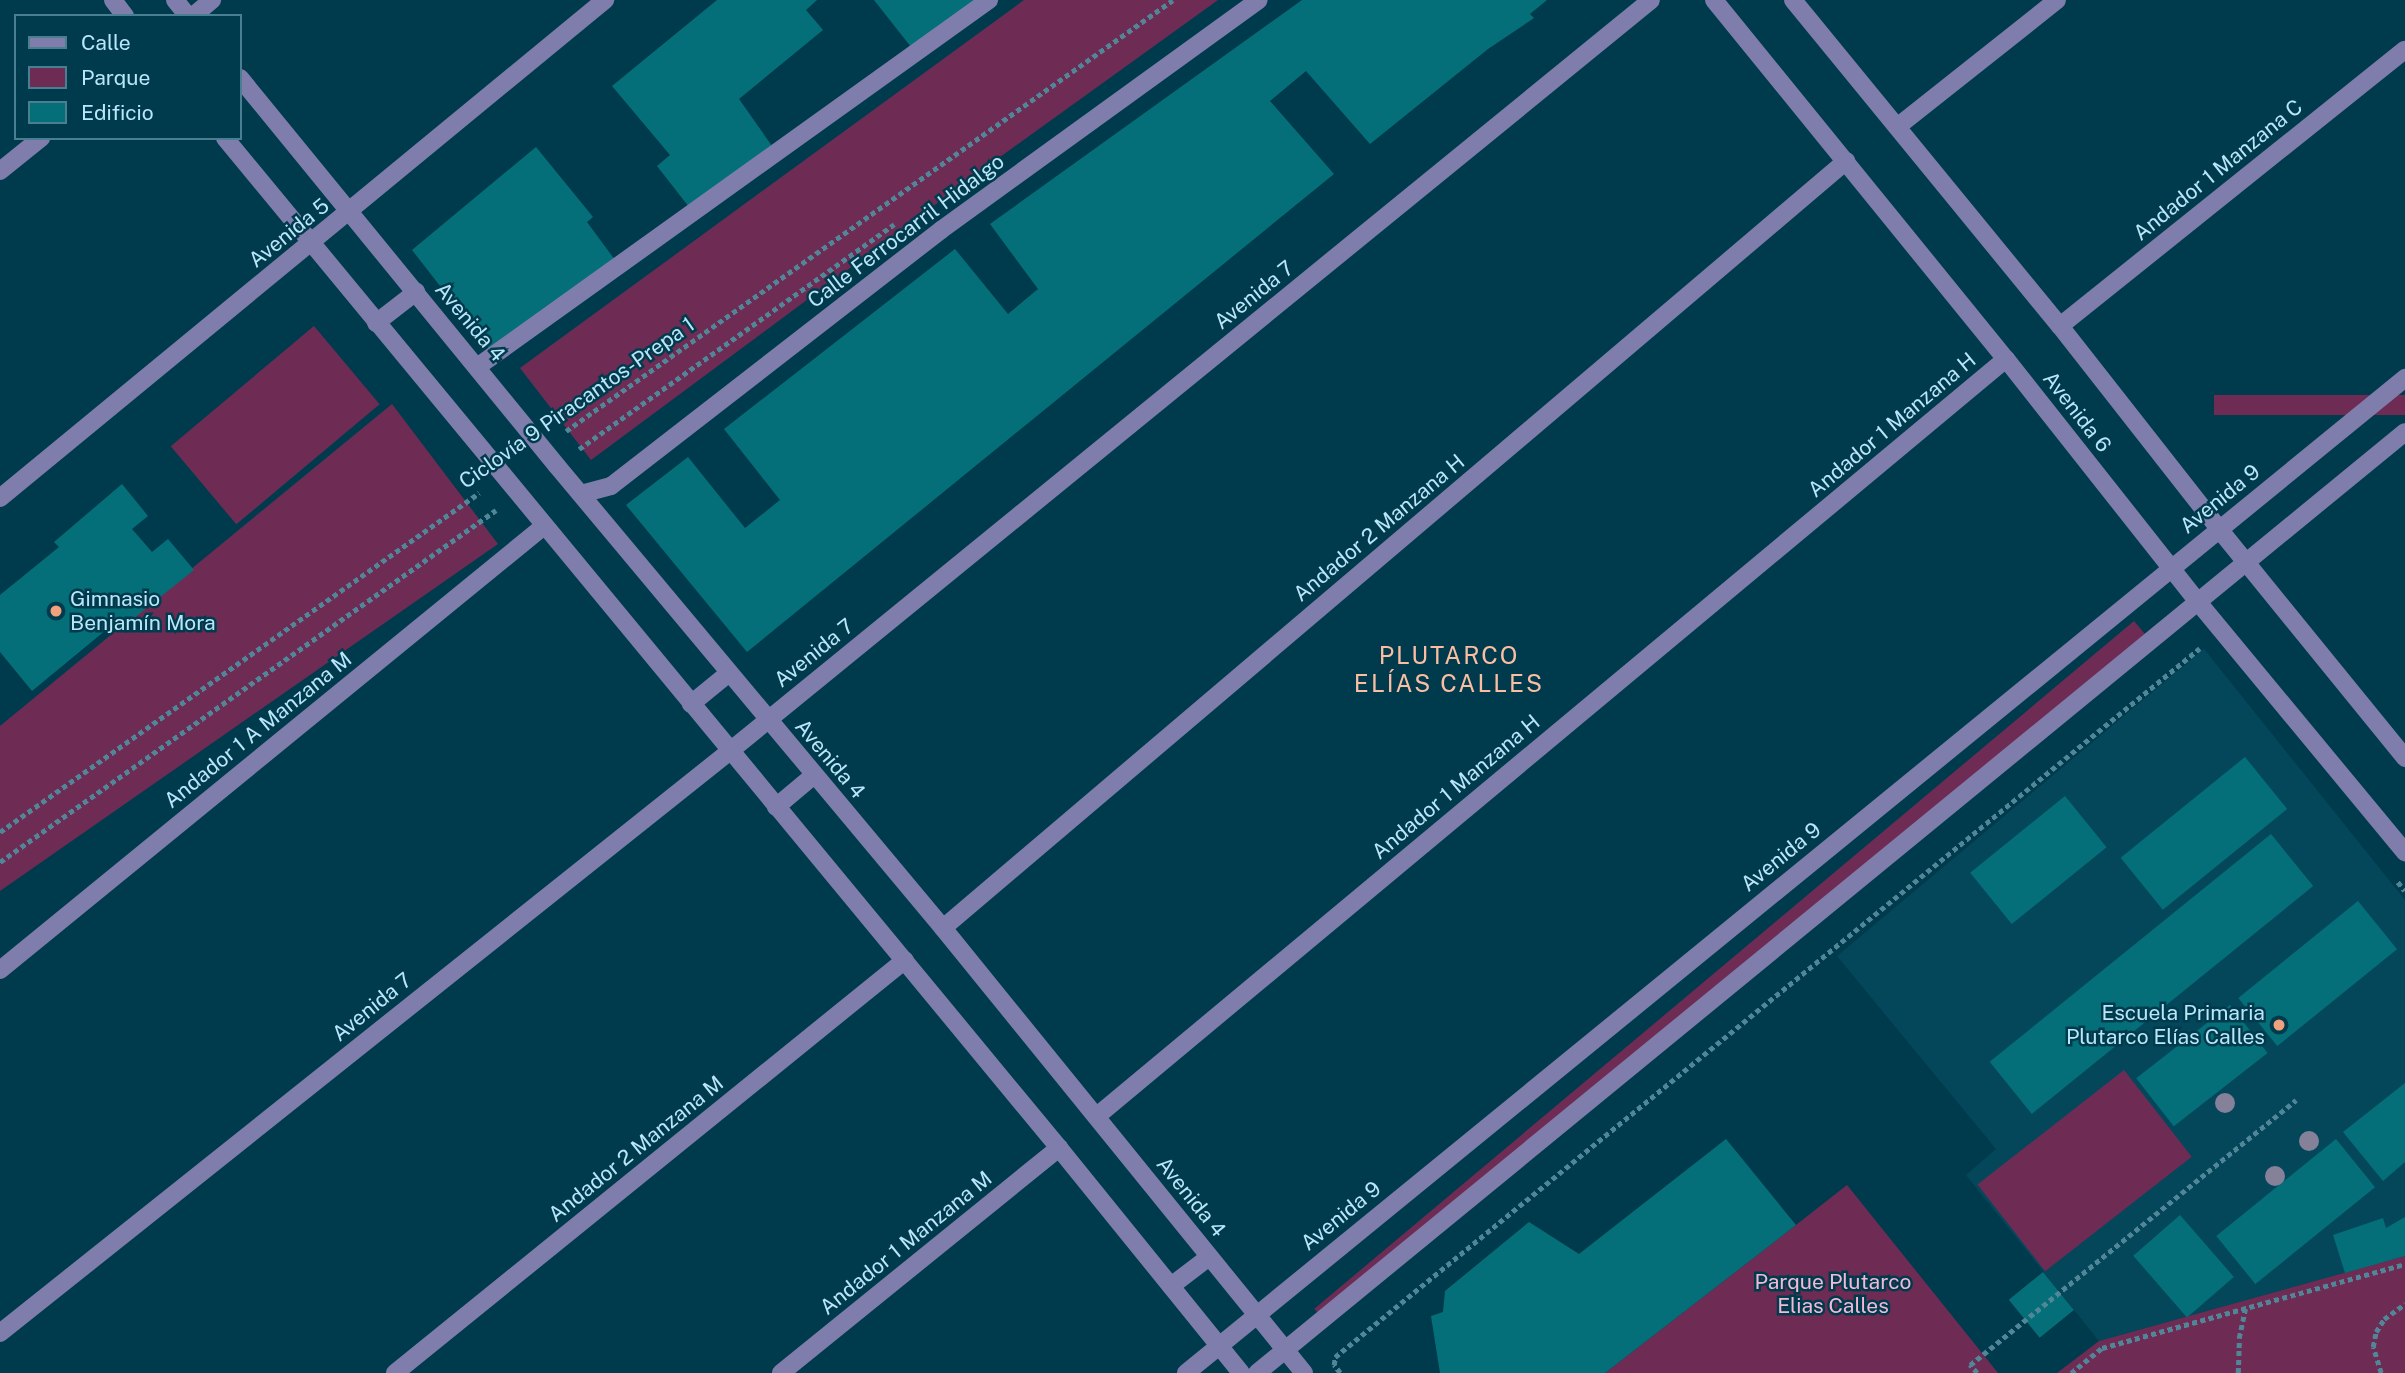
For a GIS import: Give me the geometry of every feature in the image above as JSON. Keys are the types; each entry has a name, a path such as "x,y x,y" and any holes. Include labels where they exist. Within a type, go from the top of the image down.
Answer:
{"street":[{"path":"175,0 188,14"},
{"path":"193,14 212,0"},
{"name":"Avenida 5","path":"0,498 312,244 605,0"},
{"path":"483,373 989,0"},
{"name":"Calle Ferrocarril Hidalgo","path":"581,494 611,486 941,230 1259,0"},
{"name":"Avenida 7","path":"0,1333 730,751 1651,0"},
{"name":"Avenida 6","path":"1714,0 2006,359 2171,569 2405,852"},
{"name":"Avenida 6","path":"1793,0 2060,326 2219,529 2405,758"},
{"path":"1897,127 2057,0"},
{"name":"Andador 1 Manzana C","path":"2060,326 2405,50"},
{"name":"Avenida 4","path":"242,80 483,373 556,466 943,928 1304,1373"},
{"path":"0,171 39,140"},
{"path":"227,140 484,455 905,960 1241,1373"},
{"name":"Andador 2 Manzana H","path":"943,928 1846,162"},
{"path":"376,323 416,292"},
{"name":"Andador 1 Manzana H","path":"1097,1116 2006,359"},
{"name":"Avenida 9","path":"1186,1373 2405,378"},
{"path":"1257,1373 2405,432"},
{"name":"Andador 1 A Manzana M","path":"0,970 544,526"},
{"path":"691,704 729,673"},
{"path":"776,807 814,775"},
{"name":"Andador 2 Manzana M","path":"395,1373 905,960"},
{"name":"Andador 1 Manzana M","path":"781,1373 1059,1149"},
{"path":"1171,1286 1209,1256"}],"path":[{"name":"Ciclovía 9 Piracantos-Prepa 1","path":"542,447 1172,0"},
{"path":"556,466 905,217"},
{"name":"Ciclovía 9 Piracantos-Prepa 1","path":"0,832 503,476"},
{"path":"0,862 518,494"},
{"path":"1340,1373 1334,1365 1335,1357 2205,644"},
{"path":"2396,880 2405,891"},
{"path":"1977,1373 1970,1365 2296,1100"},
{"path":"2071,1373 2102,1348 2405,1264"},
{"path":"2381,1373 2373,1347 2376,1332 2384,1319 2405,1304"},
{"path":"2238,1373 2239,1338 2245,1309"}],"shaded area":[{"path":"2204,649 2405,900 2405,1256 2099,1341 1966,1175 1996,1149 1837,956"}],"green space":[{"path":"1024,0 1218,0 982,170 591,460 520,368"},
{"path":"314,326 380,404 236,524 171,446"},
{"path":"2214,395 2405,395 2405,415 2214,415"},
{"path":"392,404 498,544 0,891 0,726"},
{"path":"2134,621 2145,634 1325,1322 1314,1309"},
{"path":"2124,1070 2192,1157 2045,1271 1977,1185"},
{"name":"Parque Plutarco Elias Calles","path":"1847,1185 1998,1373 1605,1373 1796,1225"},
{"path":"2405,1256 2405,1373 2057,1373 2099,1341"}],"building":[{"path":"717,0 817,0 806,10 823,30 739,99 772,146 689,207 657,166 670,155 612,86"},
{"path":"874,0 975,0 911,47"},
{"path":"1302,0 1547,0 1530,14 1534,18 1488,49 1370,144 1306,71 1270,101 1334,174 747,652 626,505 688,457 745,528 780,500 724,429 955,249 1008,314 1038,289 990,224"},
{"path":"536,147 593,217 587,222 615,260 490,350 412,250"},
{"name":"Gimnasio Benjamín Mora","path":"122,484 148,516 132,529 152,552 168,539 194,570 124,626 118,620 32,691 0,652 0,595 59,547 54,542"},
{"path":"2245,757 2287,809 2163,910 2121,858"},
{"path":"2065,796 2107,847 2012,924 1970,873"},
{"path":"2271,834 2313,886 2032,1114 1990,1062"},
{"path":"2358,901 2397,949 2277,1046 2238,998"},
{"path":"2230,1005 2268,1053 2174,1126 2136,1078"},
{"path":"2405,1083 2405,1162 2383,1181 2343,1132"},
{"path":"1726,1139 1796,1225 1605,1373 1440,1373 1431,1316 1443,1312 1445,1291 1529,1222 1579,1254"},
{"path":"2336,1139 2375,1187 2255,1284 2216,1236"},
{"path":"2180,1215 2234,1277 2187,1318 2133,1256"},
{"path":"2405,1217 2405,1256 2345,1273 2333,1235 2383,1218 2386,1228"},
{"path":"2043,1272 2074,1310 2040,1338 2009,1300"}],"place":[{"name":"Gimnasio Benjamín Mora","path":"56,611"},
{"name":"Escuela Primaria Plutarco Elías Calles","path":"2279,1025"}],"district":[{"name":"PLUTARCO ELÍAS CALLES","path":"1449,670"}]}
